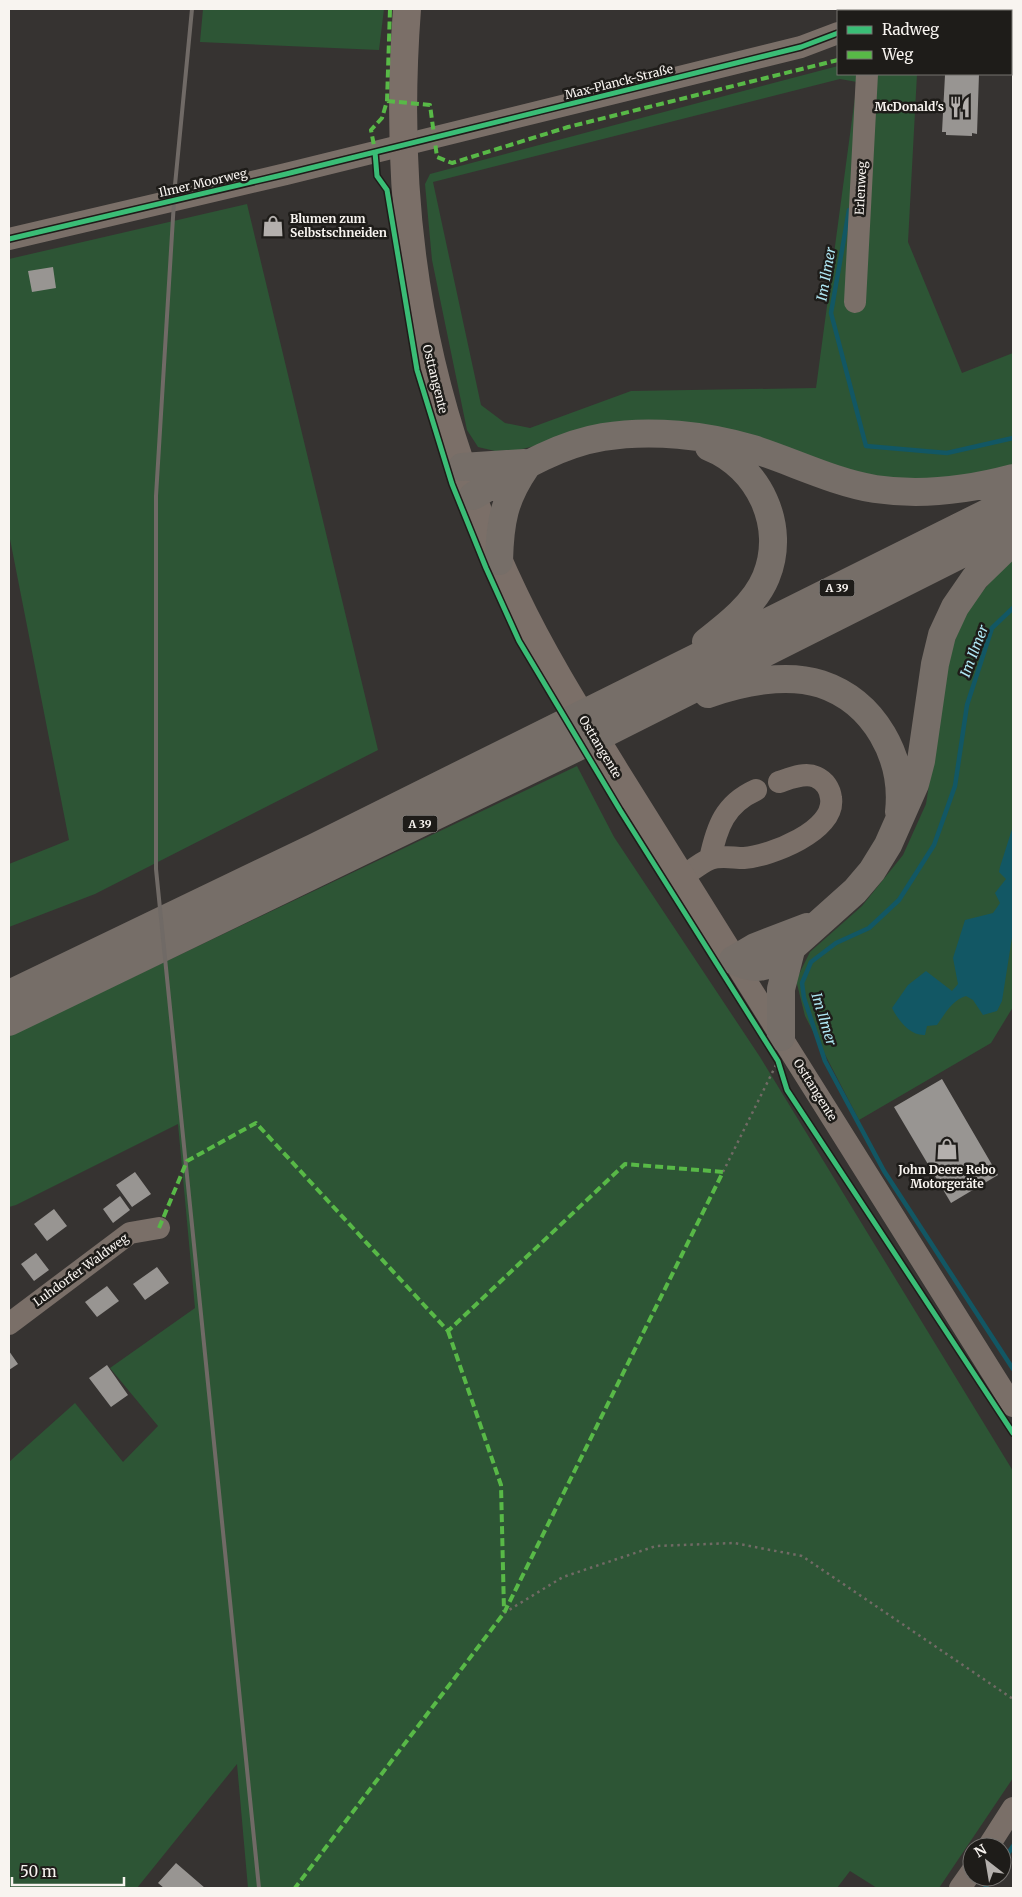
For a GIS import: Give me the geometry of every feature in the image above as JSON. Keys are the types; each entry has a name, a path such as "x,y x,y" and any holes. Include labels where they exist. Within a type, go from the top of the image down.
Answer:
{"highway":[{"path":"669,435 723,452 749,473 768,510 772,533 772,555 766,577 757,592 671,693"},
{"path":"473,496 528,463 571,445 603,437 669,435 709,439 752,449 837,479 874,489 916,493 951,491 978,488 1013,478"},
{"path":"462,467 528,463"},
{"path":"499,561 504,508 512,488 528,463"},
{"name":"A 39","path":"9,994 213,924 523,759 588,742 671,693 1013,500"},
{"name":"A 39","path":"9,1022 122,954 211,897 671,693 1013,528"},
{"path":"733,960 750,967 764,967 791,950 820,921 842,903 864,880 879,860 915,784 921,761 935,664 942,635 955,608 975,578 1013,541"},
{"path":"671,693 720,690 753,682 802,680 821,684 836,691 862,708 875,722 886,739 892,754 899,786 897,824"},
{"path":"733,960 755,947 820,921"},
{"path":"780,1049 780,990 791,950"}],"main road":[{"name":"Osttangente","path":"407,9 402,145 409,237 424,329 444,416 499,561 551,664 733,960"}],"street":[{"name":"Max-Planck-Straße","path":"402,145 801,47 837,33"},
{"name":"Erlenweg","path":"855,302 867,75"},
{"name":"Ilmer Moorweg","path":"9,239 402,145"},
{"path":"681,878 710,858 743,858 774,850 816,830 826,820 831,809 832,800 825,783 816,777 804,775 779,782"},
{"path":"710,858 715,834 728,811 741,797 756,790"},
{"name":"Osttangente","path":"733,960 780,1049 1013,1406"},
{"name":"Luhdorfer Waldweg","path":"9,1324 130,1233 159,1228"},
{"path":"994,1837 1013,1808"}],"path":[{"path":"723,1172 780,1049"},
{"path":"504,1613 562,1577 656,1546 734,1543 802,1556 1013,1699"}],"green space":[{"path":"203,9 384,9 379,50 200,42"},
{"path":"837,66 837,75 917,75 908,242 962,373 1013,353 1013,467 920,486 605,429 518,450 495,451 478,447 467,430 432,260 425,184 430,174","holes":["840,79 857,82 816,388 631,391 530,428 505,423 481,405 433,182"]},
{"path":"247,204 378,750 95,894 9,927 9,864 69,840 9,534 9,259"},
{"path":"1013,558 1013,1007 991,1043 859,1120 805,1016 796,980 810,952 862,906 903,855 926,804 950,652 968,609 1006,563"},
{"path":"577,766 614,837 760,1057 1013,1471 1013,1778 973,1837 962,1837 962,1854 939,1888 877,1888 850,1871 837,1888 248,1888 237,1764 137,1888 9,1888 9,1462 75,1403 123,1462 158,1426 110,1368 195,1308 178,1124 9,1207 9,1036"}],"water":[{"path":"1013,826 1013,931 1002,1001 997,1011 983,1015 973,1000 966,996 953,1004 937,1025 927,1026 925,1035 914,1033 901,1022 892,1008 908,985 926,971 952,991 958,984 953,958 965,920 993,913 1000,903 995,893 1006,879 999,872"}],"building":[{"name":"McDonald's","path":"945,75 979,75 977,134 972,133 972,136 946,135 946,132 942,132"},
{"path":"53,267 56,288 32,292 28,271"},
{"path":"942,1079 998,1175 951,1203 894,1107"},
{"path":"135,1172 151,1194 132,1207 116,1185"},
{"path":"120,1196 130,1210 113,1223 103,1209"},
{"path":"54,1209 67,1226 47,1241 34,1224"},
{"path":"36,1253 49,1270 34,1281 21,1264"},
{"path":"157,1267 169,1283 145,1300 133,1284"},
{"path":"107,1286 119,1301 97,1317 85,1302"},
{"path":"9,1351 18,1364 9,1370"},
{"path":"107,1365 128,1395 111,1407 89,1378"},
{"path":"176,1863 205,1888 164,1888 158,1883"}],"waterway":[{"name":"Im Ilmer","path":"849,210 831,313 866,446 947,453 1013,438"},
{"name":"Im Ilmer","path":"1013,608 992,628 967,705 955,786 934,845 899,900 869,928 836,943 811,962 802,983 804,998 825,1061 884,1171 1013,1369"}],"railway":[{"path":"192,9 175,185 156,496 156,869 259,1888"}],"marked path":[{"path":"376,156 371,130 382,118 387,101 390,9"},
{"path":"387,101 430,105 437,157 452,163 568,127 837,60"},
{"path":"159,1228 187,1161 256,1123 448,1331 625,1164 723,1172 504,1613 295,1888"},
{"path":"448,1331 501,1485 504,1611"}],"cycle path":[{"path":"9,239 286,174 801,47 837,33"},
{"path":"375,152 377,176 387,190 417,370 452,484 486,568 519,641 620,810 778,1061 787,1090 1013,1433"}],"place":[{"name":"McDonald's","path":"960,107"},
{"name":"Blumen zum Selbstschneiden","path":"273,226"},
{"name":"John Deere Rebo Motorgeräte","path":"947,1149"}]}
